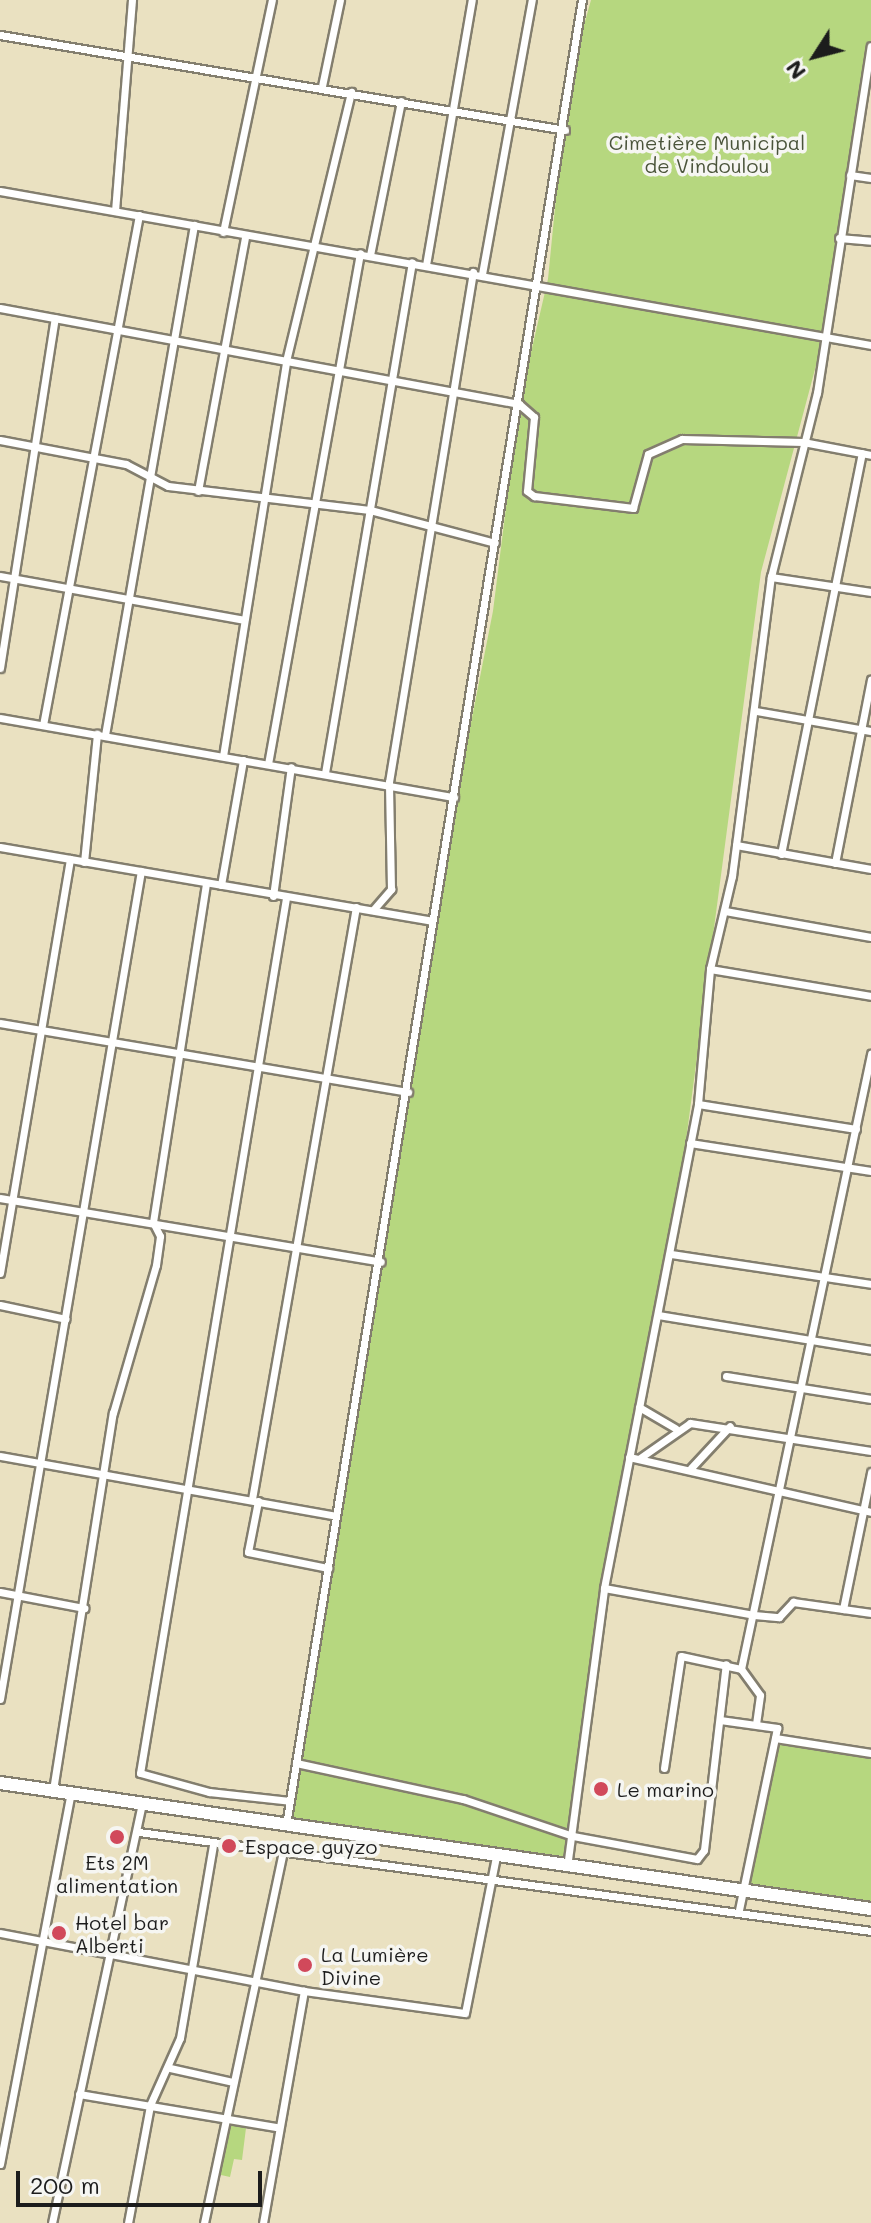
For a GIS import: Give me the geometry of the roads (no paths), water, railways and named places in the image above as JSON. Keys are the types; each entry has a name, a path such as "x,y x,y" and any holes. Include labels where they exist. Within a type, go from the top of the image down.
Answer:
{"highway":[{"path":"0,1783 871,1909"}],"street":[{"path":"115,211 132,0"},
{"path":"223,232 259,78 272,0"},
{"path":"322,86 340,0"},
{"path":"426,265 472,0"},
{"path":"482,274 532,0"},
{"path":"286,1825 381,1262 432,921 565,130 582,0"},
{"path":"0,35 127,52 259,78 322,86 565,130"},
{"path":"567,1867 604,1588 698,1104 710,969 725,911 736,845 756,711 771,577 803,442 871,46"},
{"path":"223,756 260,499 280,430 286,361 311,246 337,172 351,92"},
{"path":"370,255 401,101"},
{"path":"850,175 871,178"},
{"path":"0,191 245,237 473,272 871,345"},
{"path":"43,725 72,588 139,215"},
{"path":"84,862 101,735 129,599 145,472 194,225"},
{"path":"198,491 245,237"},
{"path":"839,238 871,241"},
{"path":"268,764 312,504 360,253"},
{"path":"325,773 412,262"},
{"path":"373,910 391,889 389,782 436,525 473,272"},
{"path":"0,310 519,404 534,417 527,491 534,496 633,508 639,468 659,446 726,436 803,442 866,454 807,719 781,854"},
{"path":"0,668 18,577 32,445 55,318"},
{"path":"0,440 95,458 145,472 161,484 260,499 370,510 495,543"},
{"path":"0,576 244,620"},
{"path":"771,577 871,592"},
{"path":"835,863 871,680"},
{"path":"756,711 871,731"},
{"path":"0,718 389,782 454,797"},
{"path":"221,885 243,760"},
{"path":"273,896 291,767"},
{"path":"736,845 871,869"},
{"path":"0,847 432,921"},
{"path":"0,1273 70,859"},
{"path":"0,1699 66,1319 107,1039 141,871"},
{"path":"53,1790 113,1413 156,1265 160,1236 153,1222 206,883"},
{"path":"286,898 142,1777 290,1801"},
{"path":"328,1568 248,1552 356,907"},
{"path":"725,911 871,937"},
{"path":"710,969 871,996"},
{"path":"0,1023 408,1092"},
{"path":"741,1669 871,1054"},
{"path":"698,1104 856,1129"},
{"path":"690,1143 871,1171"},
{"path":"0,1198 381,1262"},
{"path":"671,1254 871,1284"},
{"path":"0,1305 66,1319"},
{"path":"658,1315 871,1350"},
{"path":"726,1376 871,1399"},
{"path":"639,1407 675,1428 730,1426 789,1440 871,1451"},
{"path":"690,1468 730,1426"},
{"path":"640,1458 675,1428"},
{"path":"0,1456 336,1516"},
{"path":"629,1457 690,1468 871,1512"},
{"path":"843,1609 860,1509 871,1472"},
{"path":"604,1588 754,1615 779,1617 793,1602 871,1613"},
{"path":"0,1592 84,1608"},
{"path":"664,1768 681,1656 741,1669 760,1695 756,1724"},
{"path":"296,1763 463,1799 573,1836 701,1857 726,1664"},
{"path":"720,1720 776,1726 739,1910"},
{"path":"775,1738 871,1753"},
{"path":"0,2164 71,1792"},
{"path":"52,2223 139,1832 134,1823 142,1804"},
{"path":"139,1832 213,1845 493,1876 871,1931"},
{"path":"128,2223 150,2105 170,2068 192,1968 213,1845"},
{"path":"204,2223 222,2117 258,1979 283,1852"},
{"path":"0,1933 40,1944 258,1979 304,1991 465,2013 496,1856"},
{"path":"263,2223 277,2127 304,1991"},
{"path":"170,2068 233,2082"},
{"path":"79,2094 277,2127"}],"place":[{"name":"Le marino","path":"601,1789"},
{"name":"Ets 2M alimentation","path":"117,1837"},
{"name":"Espace guyzo","path":"229,1846"},
{"name":"Hotel bar Alberti","path":"59,1933"},
{"name":"La Lumière Divine","path":"305,1965"}],"park label":[{"name":"Cimetière Municipal de Vindoulou","path":"707,154"}]}
